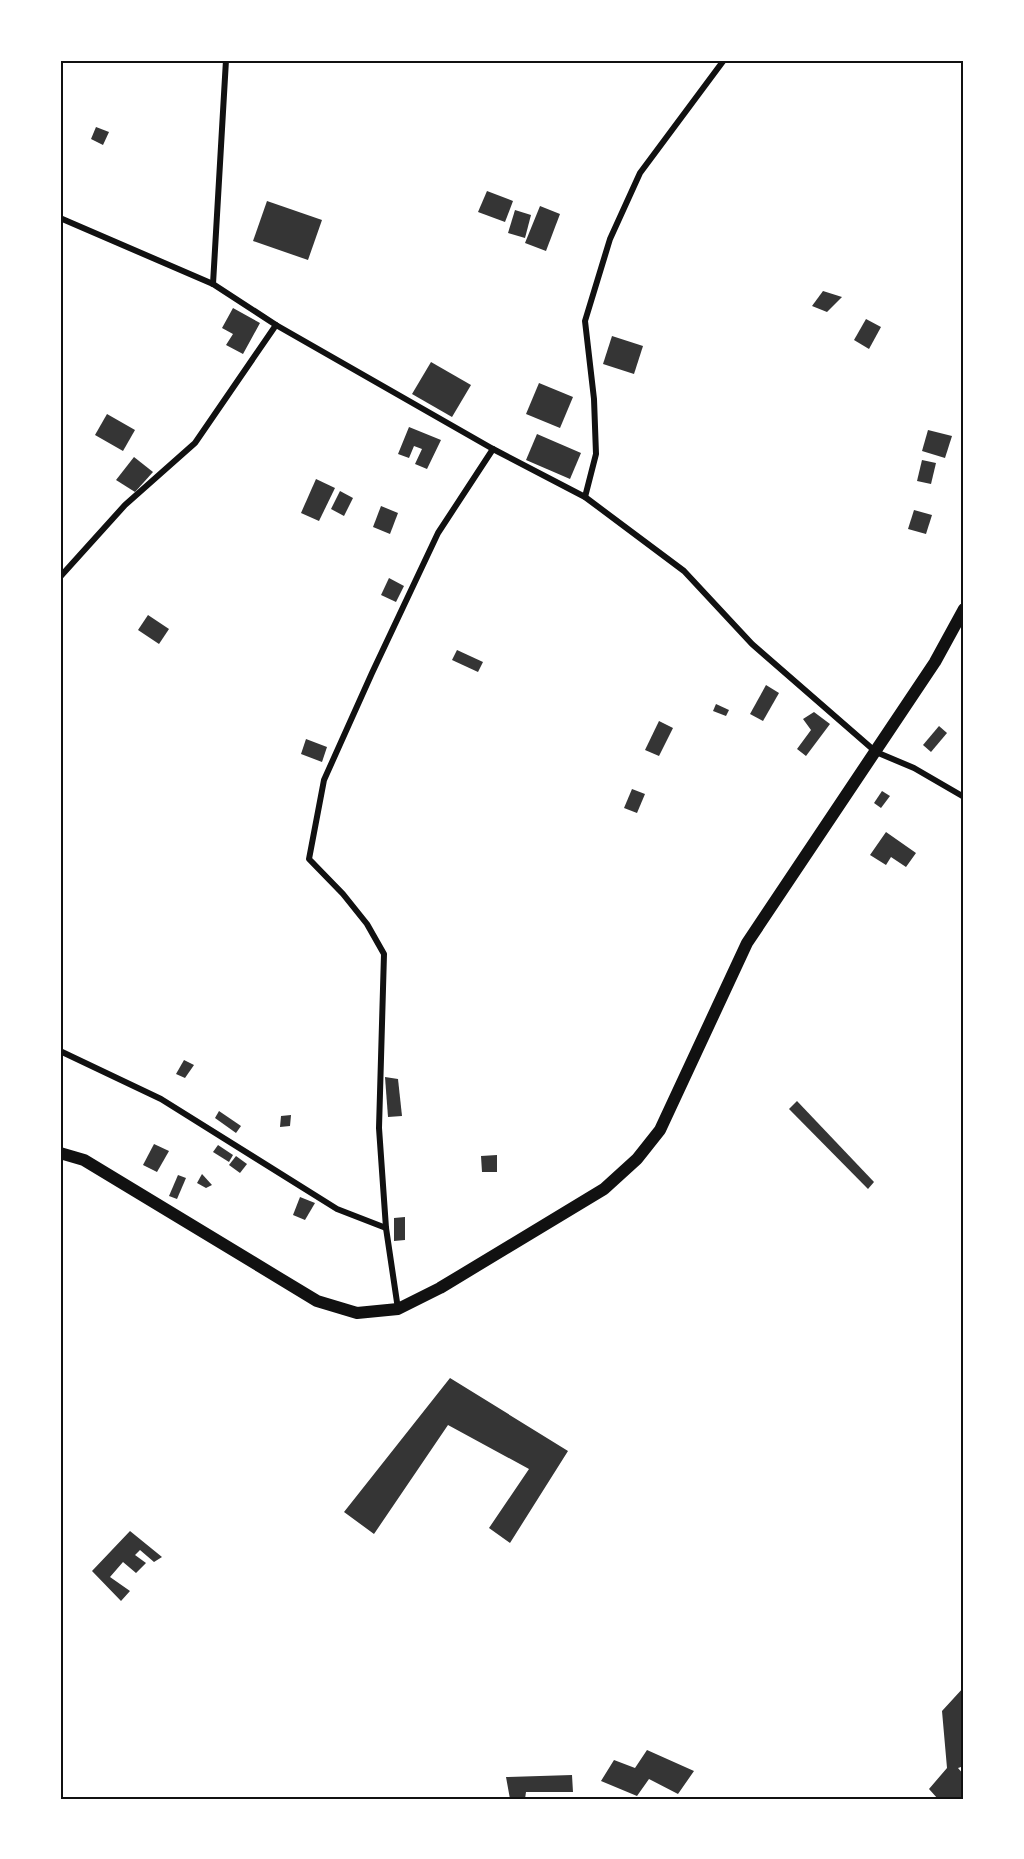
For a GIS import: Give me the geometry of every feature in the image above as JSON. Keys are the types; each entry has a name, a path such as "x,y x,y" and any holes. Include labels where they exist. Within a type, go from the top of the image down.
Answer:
{"main road":[{"path":"60,1153 84,1160 317,1301 357,1313 398,1309 440,1288 604,1189 638,1159 660,1130 747,943 935,662 964,609"}],"street":[{"path":"213,284 226,60"},
{"path":"585,497 596,454 594,399 585,321 610,239 640,173 724,60"},
{"path":"60,218 213,284 276,325 493,449 585,497 684,571 752,645 876,752 914,768 964,797"},
{"path":"60,578 125,504 195,443 276,325"},
{"path":"398,1309 386,1228 379,1128 384,954 367,924 343,894 309,859 324,780 367,684 438,533 493,449"},
{"path":"60,1051 161,1099 337,1209 386,1228"}],"building":[{"path":"96,127 109,132 103,145 91,139"},
{"path":"487,191 513,201 505,222 478,212"},
{"path":"267,201 322,220 308,260 253,241"},
{"path":"540,206 560,214 546,251 525,243"},
{"path":"515,210 531,215 525,238 508,233"},
{"path":"823,291 842,297 827,312 812,306"},
{"path":"233,308 260,323 243,354 226,345 233,334 222,328"},
{"path":"866,319 881,327 869,349 854,340"},
{"path":"612,336 643,346 634,374 603,364"},
{"path":"431,362 471,385 452,417 412,394"},
{"path":"539,383 573,397 560,428 526,414"},
{"path":"107,414 135,430 123,451 95,435"},
{"path":"409,427 441,440 427,469 415,464 422,449 414,446 409,458 398,454"},
{"path":"928,430 952,436 945,458 922,451"},
{"path":"537,434 581,453 570,479 526,460"},
{"path":"134,457 153,472 135,492 116,480"},
{"path":"922,460 936,463 931,484 917,481"},
{"path":"316,479 335,488 319,521 301,513"},
{"path":"340,491 353,498 344,516 331,509"},
{"path":"381,506 398,513 390,534 373,527"},
{"path":"914,510 932,515 926,534 908,529"},
{"path":"389,578 404,586 396,602 381,595"},
{"path":"148,615 169,629 159,644 138,630"},
{"path":"457,650 483,662 478,672 452,660"},
{"path":"766,685 779,693 763,721 750,714"},
{"path":"716,704 729,710 726,716 713,711"},
{"path":"814,712 830,724 806,756 797,749 811,730 803,719"},
{"path":"659,721 673,728 659,756 645,750"},
{"path":"939,726 947,733 931,752 923,745"},
{"path":"306,739 327,747 322,762 301,754"},
{"path":"632,789 645,794 637,813 624,808"},
{"path":"882,791 890,796 881,808 874,803"},
{"path":"886,832 916,853 906,867 891,857 886,865 870,855"},
{"path":"184,1060 194,1065 185,1078 176,1074"},
{"path":"385,1077 398,1079 402,1116 388,1117"},
{"path":"797,1101 874,1182 868,1189 789,1109"},
{"path":"219,1111 241,1126 236,1133 215,1118"},
{"path":"291,1115 290,1126 280,1127 281,1116"},
{"path":"154,1144 169,1151 157,1172 143,1165"},
{"path":"218,1145 233,1155 229,1162 213,1152"},
{"path":"497,1155 497,1172 482,1172 481,1156"},
{"path":"236,1156 247,1164 240,1173 229,1165"},
{"path":"202,1174 212,1185 206,1188 197,1183"},
{"path":"178,1175 186,1178 177,1199 169,1196"},
{"path":"300,1197 315,1203 305,1220 293,1215"},
{"path":"405,1217 405,1240 394,1241 394,1218"},
{"path":"450,1378 568,1451 510,1543 489,1528 529,1469 448,1425 374,1534 344,1512"},
{"path":"130,1531 162,1557 154,1562 140,1550 135,1555 146,1563 136,1573 123,1562 110,1577 130,1591 121,1601 92,1571"},
{"path":"964,1687 964,1718 962,1719 964,1721 964,1766 958,1768 964,1775 964,1799 938,1799 929,1789 947,1768 942,1711"},
{"path":"647,1750 694,1771 678,1794 649,1779 637,1796 601,1781 614,1760 635,1768"},
{"path":"572,1775 573,1792 526,1792 525,1799 510,1799 506,1777"}]}
